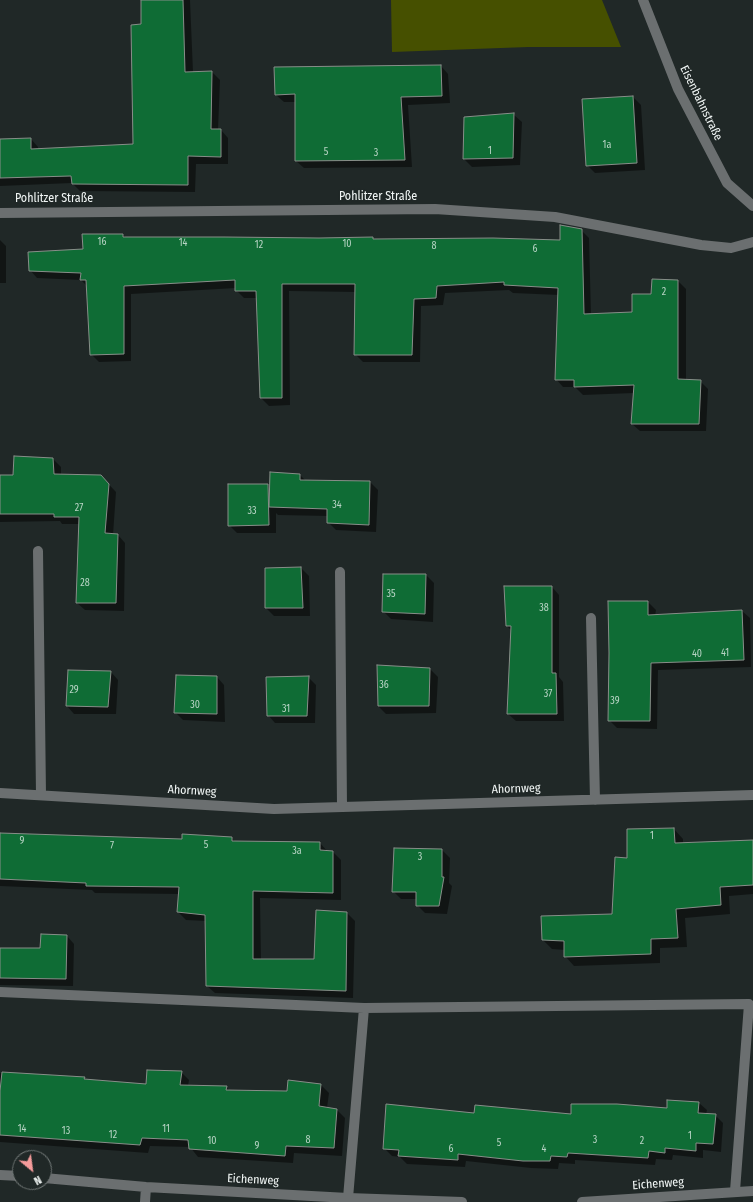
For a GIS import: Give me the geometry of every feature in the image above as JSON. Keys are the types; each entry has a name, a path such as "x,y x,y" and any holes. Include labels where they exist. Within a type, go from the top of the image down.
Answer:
{"street":[{"name":"Eisenbahnstraße","path":"643,0 678,89 727,183 753,206"},
{"name":"Pohlitzer Straße","path":"0,213 435,209 555,217 701,245 731,248 753,242"},
{"path":"38,551 41,795"},
{"path":"340,572 342,807"},
{"path":"591,618 595,800"},
{"name":"Ahornweg","path":"0,793 274,809 753,795"},
{"path":"0,992 364,1008 750,1004 734,1202"},
{"path":"348,1198 364,1008"},
{"path":"0,1175 12,1176"},
{"name":"Eichenweg","path":"52,1179 146,1187 348,1198 462,1202"},
{"path":"145,1202 146,1187"},
{"name":"Eichenweg","path":"582,1202 753,1191"}],"green space":[{"path":"391,0 602,0 621,47 528,47 392,52"}],"building":[{"path":"141,0 183,0 185,72 212,71 211,129 221,129 221,157 188,156 188,185 72,184 71,176 0,178 0,139 31,138 31,149 133,144 131,25 141,24"},
{"path":"441,65 442,96 401,97 405,160 295,161 295,94 275,95 274,67"},
{"path":"633,96 637,163 586,166 582,99"},
{"path":"514,113 513,158 463,159 464,117"},
{"path":"560,225 582,229 584,314 632,312 632,294 651,294 652,279 678,280 678,379 701,380 699,424 631,424 634,385 574,387 574,380 555,380 558,288 504,285 504,282 437,286 436,298 414,299 412,355 354,355 355,284 282,284 282,398 260,398 256,291 235,291 235,280 124,286 124,354 90,355 86,280 80,280 81,273 29,271 28,252 83,249 82,234 123,234 123,237 373,237 373,239 493,238 560,240"},
{"path":"14,456 53,458 54,474 101,475 109,484 105,533 118,534 116,603 76,603 79,517 54,517 54,514 0,514 0,475 13,475"},
{"path":"270,472 300,474 300,480 370,481 369,525 327,523 327,509 269,507"},
{"path":"228,484 268,484 269,525 228,526"},
{"path":"301,567 303,608 265,608 265,568"},
{"path":"383,574 426,574 425,614 382,612"},
{"path":"504,586 552,586 552,673 556,673 557,714 507,714 511,626 506,626"},
{"path":"608,601 648,601 648,615 742,610 744,660 651,663 650,721 608,721"},
{"path":"377,665 430,668 429,706 378,706"},
{"path":"68,670 111,671 108,707 66,706"},
{"path":"176,675 217,676 217,714 174,713"},
{"path":"309,676 307,716 267,716 266,677"},
{"path":"674,828 675,843 753,840 753,885 720,887 721,905 676,909 678,938 651,939 651,954 564,957 564,941 542,940 541,916 612,914 615,857 627,858 627,829"},
{"path":"0,833 182,839 182,834 232,837 232,841 320,842 320,850 333,851 333,893 253,891 253,959 314,959 316,910 347,912 346,991 206,986 205,915 177,912 179,887 86,886 86,883 0,879"},
{"path":"394,848 442,849 442,877 444,877 439,906 416,906 416,892 392,892"},
{"path":"41,934 67,935 66,979 0,978 0,948 40,948"},
{"path":"147,1070 182,1071 180,1085 227,1086 226,1090 287,1091 288,1080 321,1084 319,1106 337,1109 334,1148 286,1146 285,1156 189,1149 188,1140 142,1138 140,1145 0,1135 0,1091 2,1072 85,1077 84,1079 146,1084"},
{"path":"667,1100 699,1102 698,1113 716,1114 713,1144 696,1143 696,1151 665,1148 665,1153 649,1151 648,1158 568,1153 567,1157 551,1156 550,1161 523,1161 458,1154 458,1160 398,1156 399,1150 383,1149 386,1104 474,1113 475,1105 571,1114 571,1104 617,1104 667,1108"}]}
